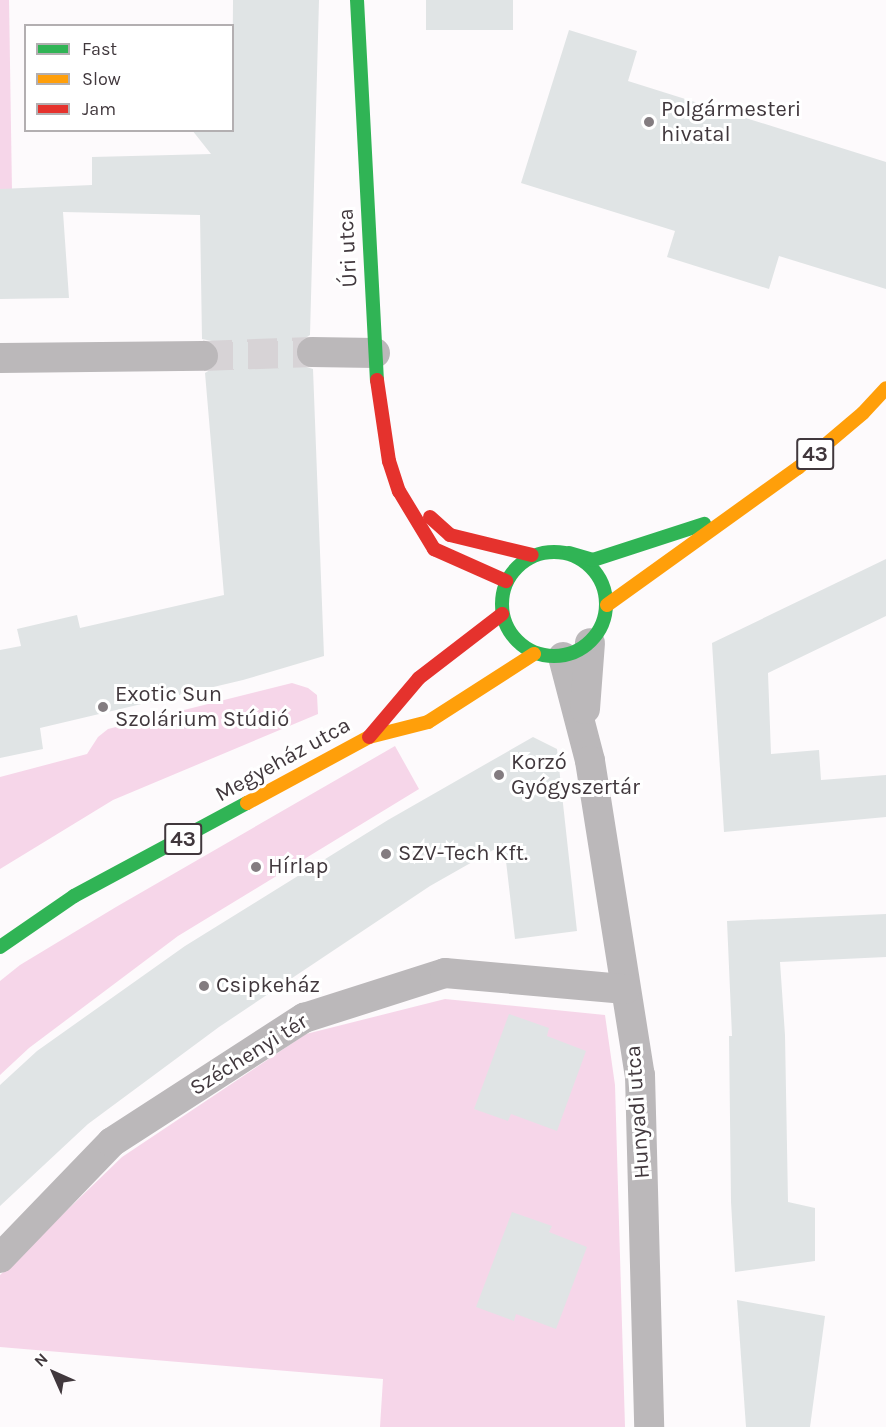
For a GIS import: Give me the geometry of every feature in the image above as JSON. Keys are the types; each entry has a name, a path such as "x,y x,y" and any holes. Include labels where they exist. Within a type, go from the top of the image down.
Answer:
{"main road":[{"name":"Úri utca","path":"357,0 375,353 379,405 389,461 399,491 434,549 506,581"},
{"name":"43","path":"607,605 798,468 862,413 886,388"},
{"path":"399,491 450,535 532,555"},
{"name":"43","path":"532,555 550,551 569,553 593,560 736,512"},
{"path":"532,555 506,581 502,614 512,638 534,654 563,657 590,643 603,626 607,605 603,582 589,564 569,553"},
{"name":"43","path":"369,736 419,678 502,614"},
{"name":"43","path":"369,736 428,722 534,654"},
{"name":"Megyeház utca","path":"0,947 74,896 369,736"}],"street":[{"path":"312,352 375,353"},
{"path":"0,358 203,356"},
{"name":"Hunyadi utca","path":"583,730 590,643"},
{"name":"Hunyadi utca","path":"563,657 583,730 640,1075 649,1427"},
{"name":"Széchenyi tér","path":"0,1257 112,1142 304,1018 445,973 625,989"}],"shaded area":[{"path":"0,0 9,0 12,191 0,191"},
{"path":"292,683 308,688 317,695 318,714 113,800 0,869 0,777 87,754 98,737 108,729"},
{"path":"395,746 419,789 178,936 29,1048 0,1075 0,981 20,965 116,907"},
{"path":"445,999 605,1015 615,1085 625,1427 380,1427 383,1379 0,1347 0,1275 122,1157 306,1034"}],"building":[{"path":"233,0 319,0 310,335 298,343 295,352 303,366 313,369 324,656 243,680 40,728 43,749 0,758 0,650 21,646 17,629 77,615 80,628 224,595 205,373 218,365 220,355 212,341 202,339 200,215 63,212 69,298 0,299 0,189 92,185 92,157 211,154 194,132 234,132"},
{"path":"426,0 513,0 513,30 426,30"},
{"name":"Polgármesteri hivatal","path":"569,30 637,51 628,81 886,162 886,289 779,256 769,289 667,257 675,231 521,183"},
{"path":"886,559 886,616 768,673 771,754 819,750 821,780 886,775 886,817 724,832 712,643"},
{"path":"533,737 557,749 577,931 515,939 504,844 430,886 219,1027 88,1124 0,1206 0,1085 37,1051 185,946 388,820"},
{"path":"886,914 886,957 780,962 785,1035 788,1202 815,1208 815,1261 735,1272 731,1202 729,1036 732,1036 727,921"},
{"path":"509,1014 549,1028 547,1036 586,1051 557,1131 511,1114 508,1121 474,1109"},
{"path":"512,1212 552,1226 549,1232 587,1247 556,1329 516,1314 514,1321 476,1307"},
{"path":"737,1300 825,1316 810,1427 746,1427"}],"tunnel":[{"path":"203,356 312,352"}],"traffic: fast":[{"path":"357,0 377,380"},
{"path":"569,553 593,560 704,524"},
{"path":"554,552 574,556 591,567 602,584 606,604 602,624 591,641 574,652 554,656 534,652 517,641 506,624 502,604 506,584 517,567 534,556 554,552"},
{"path":"0,947 74,896 247,803"}],"traffic: slow":[{"path":"607,605 798,468 863,413 886,388"},
{"path":"247,803 369,737 428,722 534,654"}],"traffic: jam":[{"path":"377,380 389,461 399,491 434,549 506,581"},
{"path":"430,517 450,535 532,555"},
{"path":"369,737 419,678 502,614"}],"place":[{"name":"Polgármesteri hivatal","path":"649,122"},
{"name":"Exotic Sun Szolárium Stúdió","path":"103,707"},
{"name":"Korzó Gyógyszertár","path":"499,775"},
{"name":"SZV-Tech Kft.","path":"386,854"},
{"name":"Hírlap","path":"256,867"},
{"name":"Csipkeház","path":"204,986"}]}
